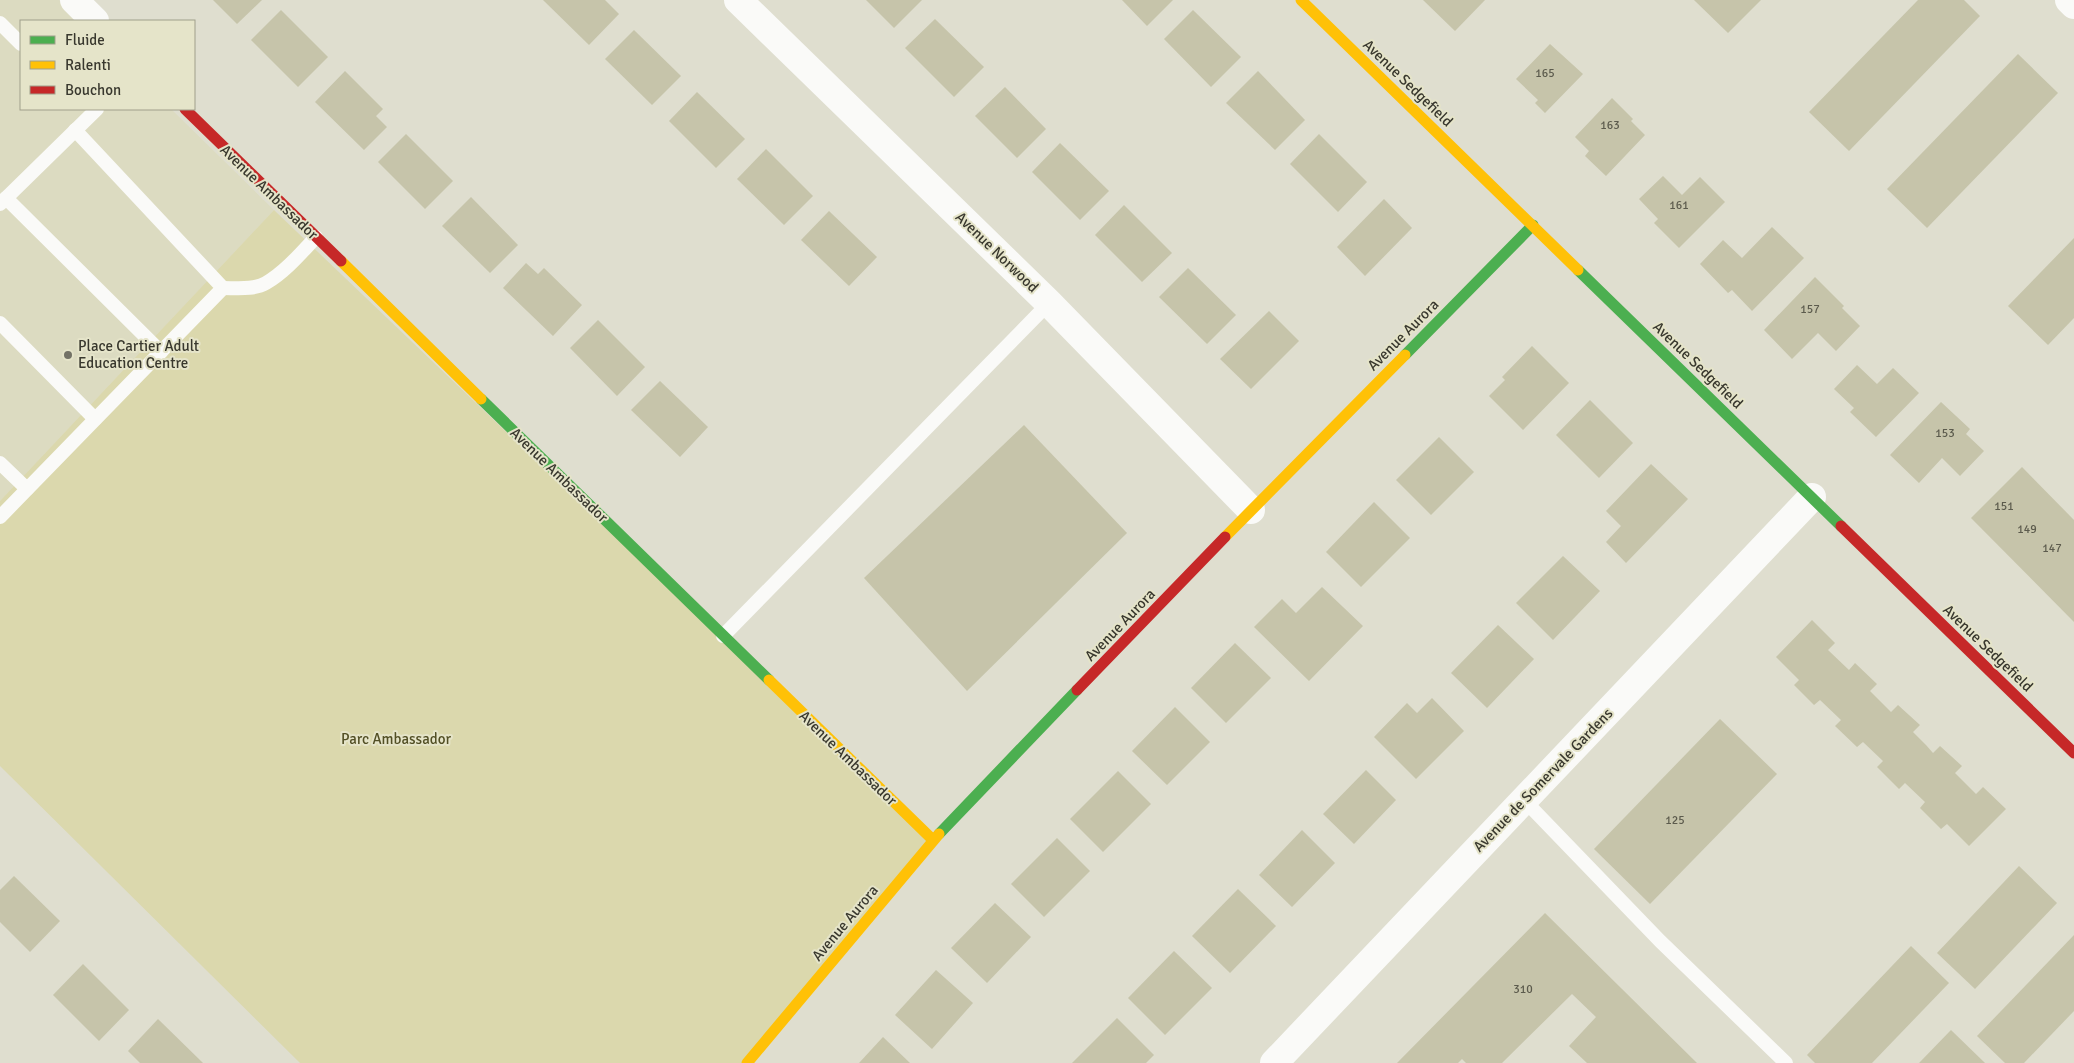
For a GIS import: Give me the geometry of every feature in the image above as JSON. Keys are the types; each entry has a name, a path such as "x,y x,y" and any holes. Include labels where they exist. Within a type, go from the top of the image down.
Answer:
{"street":[{"path":"74,0 94,20"},
{"name":"Avenue Norwood","path":"738,0 1049,303 1251,510"},
{"name":"Avenue Sedgefield","path":"1301,0 2074,753"},
{"path":"2068,0 2074,5"},
{"name":"Avenue Ambassador","path":"186,110 933,840"},
{"name":"Avenue Aurora","path":"747,1063 933,840 1251,510 1533,225"},
{"name":"Avenue de Somervale Gardens","path":"1274,1063 1812,497"}],"lane":[{"path":"0,23 20,43"},
{"path":"91,111 75,130 3,201 161,352"},
{"path":"75,130 223,288"},
{"path":"0,517 223,288 248,288 266,284 295,260 316,238"},
{"path":"723,636 1049,303"},
{"path":"0,323 95,419"},
{"path":"0,463 28,489"},
{"path":"1524,800 1660,941 1786,1063"}],"shaded area":[{"name":"Place Cartier Adult Education Centre","path":"0,0 59,0 80,20 20,20 20,110 172,110 274,210 0,501"}],"green space":[{"name":"Parc Ambassador","path":"274,210 933,840 742,1063 300,1063 0,766 0,501"}],"building":[{"path":"213,0 262,0 237,24"},
{"path":"543,0 605,0 619,14 589,45"},
{"path":"866,0 922,0 894,28"},
{"path":"1122,0 1173,0 1147,26"},
{"path":"1423,0 1485,0 1455,31"},
{"path":"1694,0 1761,0 1728,33"},
{"path":"1918,0 1964,0 1980,16 1849,151 1809,112"},
{"path":"281,10 328,57 298,87 251,40"},
{"path":"1193,10 1241,57 1211,87 1164,39"},
{"path":"935,19 984,67 954,97 905,48"},
{"path":"634,30 681,76 652,105 605,59"},
{"path":"1550,44 1583,74 1545,113 1535,103 1538,100 1516,79"},
{"path":"2018,54 2058,93 1927,228 1887,189"},
{"path":"345,71 383,109 376,116 387,127 364,150 315,102"},
{"path":"1258,71 1305,120 1275,150 1226,103"},
{"path":"1005,87 1046,129 1017,158 975,116"},
{"path":"697,92 745,139 716,168 669,121"},
{"path":"1612,98 1633,119 1631,121 1645,135 1606,176 1585,156 1589,151 1575,137"},
{"path":"406,134 453,181 425,209 378,162"},
{"path":"1319,134 1367,182 1338,212 1290,164"},
{"path":"1060,143 1109,191 1080,220 1032,172"},
{"path":"766,149 813,196 784,225 737,179"},
{"path":"1663,176 1682,195 1700,177 1725,202 1679,248 1654,223 1658,219 1639,199"},
{"path":"471,197 518,245 490,273 442,226"},
{"path":"1384,199 1412,228 1365,276 1337,247"},
{"path":"1124,205 1172,253 1142,282 1095,235"},
{"path":"829,211 877,257 849,286 801,240"},
{"path":"1772,227 1804,258 1752,311 1732,290 1728,293 1700,264 1723,240 1742,258"},
{"path":"2074,238 2074,318 2048,345 2008,306"},
{"path":"526,263 538,274 544,268 582,305 553,336 503,288"},
{"path":"1188,268 1236,315 1207,344 1159,297"},
{"path":"1815,277 1844,306 1842,308 1860,326 1836,351 1818,333 1792,359 1764,330"},
{"path":"1269,311 1299,341 1251,389 1220,359"},
{"path":"598,320 645,367 617,396 570,348"},
{"path":"1532,346 1569,383 1523,430 1489,396 1505,380 1502,377"},
{"path":"1857,365 1877,384 1893,368 1919,393 1876,437 1850,412 1854,408 1834,389"},
{"path":"660,381 708,427 680,457 631,410"},
{"path":"1590,400 1633,443 1599,478 1556,435"},
{"path":"1941,402 1970,429 1966,434 1984,451 1960,476 1942,458 1919,483 1890,455"},
{"path":"1024,425 1127,533 967,691 864,578"},
{"path":"1439,437 1474,472 1431,515 1396,480"},
{"path":"1651,464 1688,499 1626,563 1606,542 1621,526 1606,511"},
{"path":"2022,467 2074,520 2074,622 1971,518"},
{"path":"1374,502 1410,538 1361,587 1326,552"},
{"path":"1563,556 1600,591 1553,640 1516,603"},
{"path":"1322,587 1363,626 1309,681 1254,627 1282,599 1296,613"},
{"path":"1812,620 1835,643 1828,650 1849,670 1855,663 1877,684 1870,691 1891,712 1898,705 1920,725 1913,732 1933,753 1940,746 1962,766 1955,773 1976,794 1983,787 2006,809 1969,846 1947,824 1941,829 1920,808 1925,802 1905,783 1899,789 1877,767 1883,761 1863,742 1857,747 1835,726 1841,720 1820,700 1814,705 1794,685 1799,680 1776,657"},
{"path":"1498,625 1534,659 1487,708 1451,673"},
{"path":"1235,643 1271,678 1226,723 1191,688"},
{"path":"1432,698 1464,731 1416,779 1374,737 1407,703 1417,713"},
{"path":"1175,707 1210,742 1167,785 1132,751"},
{"path":"1720,719 1777,774 1650,904 1594,849"},
{"path":"1366,770 1396,800 1354,844 1323,814"},
{"path":"1118,771 1151,804 1103,852 1070,819"},
{"path":"1302,830 1335,863 1292,907 1259,875"},
{"path":"1057,838 1090,871 1044,917 1011,884"},
{"path":"2019,866 2057,903 1975,989 1937,953"},
{"path":"14,876 60,921 30,952 0,922 0,890"},
{"path":"1238,889 1276,926 1230,973 1192,936"},
{"path":"995,903 1031,937 987,983 951,948"},
{"path":"1545,913 1697,1063 1587,1063 1569,1046 1596,1017 1572,994 1502,1063 1466,1063 1462,1059 1458,1063 1397,1063"},
{"path":"2074,935 2074,1011 2024,1063 2005,1063 1977,1036"},
{"path":"1911,946 1949,983 1872,1063 1815,1063 1807,1055"},
{"path":"1174,951 1212,988 1165,1035 1128,998"},
{"path":"83,964 129,1010 99,1041 53,995"},
{"path":"936,970 973,1003 932,1049 895,1015"},
{"path":"1117,1018 1154,1055 1146,1063 1072,1063"},
{"path":"158,1019 203,1063 140,1063 128,1051"},
{"path":"1951,1030 1985,1063 1919,1063"},
{"path":"883,1037 910,1063 859,1063"}],"traffic: fast":[{"path":"1405,355 1533,225"},
{"path":"1578,270 1841,526"},
{"path":"481,399 769,680"},
{"path":"939,834 1077,690"}],"traffic: slow":[{"path":"1301,0 1578,270"},
{"path":"341,261 481,399"},
{"path":"1225,537 1405,355"},
{"path":"769,680 933,840"},
{"path":"747,1063 939,834"}],"traffic: jam":[{"path":"186,110 341,261"},
{"path":"1841,526 2074,753"},
{"path":"1077,690 1225,537"}],"place":[{"name":"Place Cartier Adult Education Centre","path":"68,355"}]}
